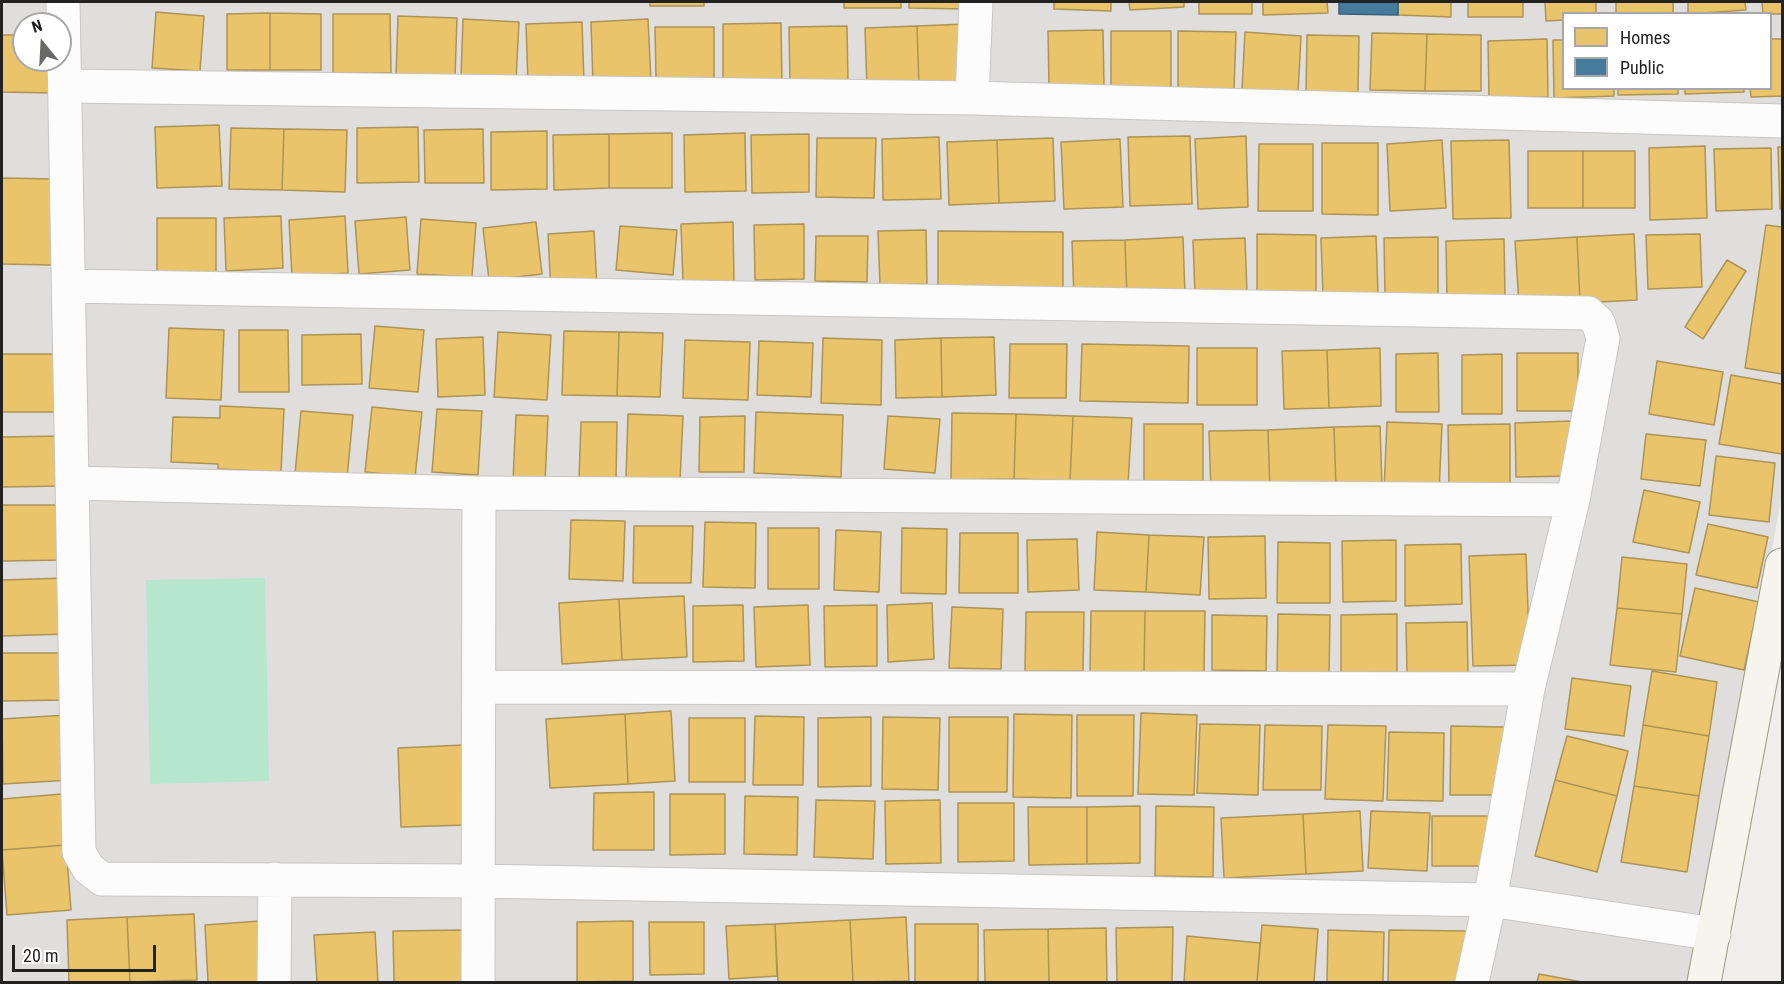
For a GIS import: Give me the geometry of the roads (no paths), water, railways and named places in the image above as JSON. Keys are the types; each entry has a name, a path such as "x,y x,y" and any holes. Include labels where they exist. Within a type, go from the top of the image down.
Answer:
{"street":[{"path":"63,2 80,852 88,868 102,879 478,881 1490,900 1714,934"},
{"path":"972,98 976,2"},
{"path":"65,86 972,98 1782,121"},
{"path":"69,286 1588,313 1598,322 1603,338 1573,500 1528,689 1490,900 1472,982"},
{"path":"72,483 479,493 1573,500"},
{"path":"478,982 479,493"},
{"path":"1704,982 1782,565"},
{"path":"479,687 1528,689"},
{"path":"274,879 274,982"}]}
